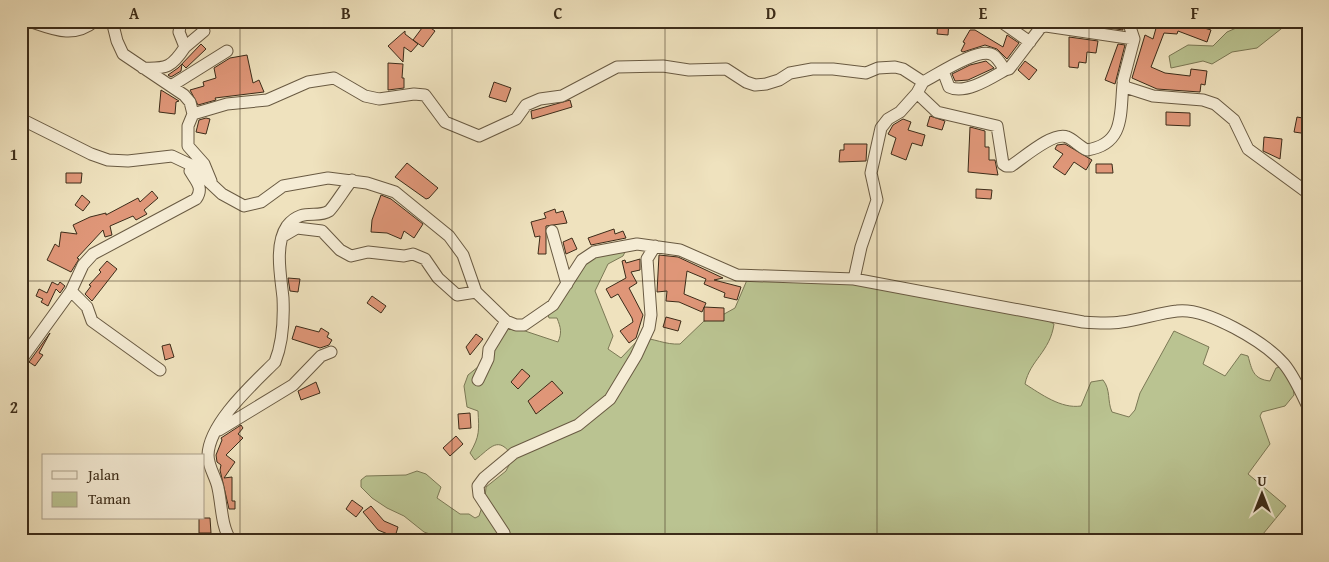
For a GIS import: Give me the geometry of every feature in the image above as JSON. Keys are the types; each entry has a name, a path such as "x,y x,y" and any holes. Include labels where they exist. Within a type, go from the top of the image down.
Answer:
{"street":[{"path":"29,21 55,29 79,31 83,31 95,21"},
{"path":"112,21 117,41 123,54 141,68 188,98 193,114 188,126 188,146 204,164 214,188"},
{"path":"180,21 179,32 185,47"},
{"path":"1000,21 1030,42"},
{"path":"917,93 937,112 997,126 1004,164 1006,166 1011,166 1058,136 1066,136 1087,150 1097,149 1108,143 1123,113 1123,84 1134,39 1128,21"},
{"path":"943,72 949,87 956,89 989,80 1019,59 1041,27 1046,26 1134,39"},
{"path":"141,68 166,68 173,64 185,47 204,31"},
{"path":"171,86 227,51"},
{"path":"854,279 861,246 876,200 871,173 881,128 888,118 900,112 917,93 923,82 969,58 986,54 994,56 1005,70"},
{"path":"193,114 227,104 267,100 308,82 334,78 365,96 379,98 414,94 425,95 445,122 479,136 516,118 526,105 562,96 617,67 647,65 689,70 726,69 746,82 755,85 779,80 790,73 812,69 866,73 878,68 895,67 913,74 923,82"},
{"path":"1123,84 1125,87 1153,96 1203,100 1216,104 1234,120 1248,149 1308,193"},
{"path":"21,119 91,154 108,160 128,161 165,156 181,160 191,165 214,188 234,202 244,206 252,206 283,186 328,178 352,180 395,192 448,236 463,254 476,292 506,321 516,325 524,325 553,306 568,284 574,269 582,260 594,252 637,244 680,250 737,275 854,279 1083,322 1119,322 1176,311 1192,310 1256,341 1270,352 1283,363 1292,375 1308,407"},
{"path":"21,360 71,291 83,265 93,254 196,199 200,191 199,186 181,160"},
{"path":"231,541 224,525 218,485 208,456 214,434 225,416 275,362 279,353 282,329 280,258 282,238 289,224 296,218 306,214 326,213 331,210 340,194 352,180"},
{"path":"282,238 291,229 322,231 340,250 351,256 368,252 404,256 413,254 425,259 438,278 457,295 476,292"},
{"path":"552,231 568,284"},
{"path":"506,541 504,533 479,495 478,486 484,478 514,454 578,425 610,399 636,356 649,328 651,315 646,259 655,246"},
{"path":"71,291 87,307 92,321 160,370"},
{"path":"478,380 488,359 489,349 506,321"},
{"path":"214,434 292,385 321,356 331,352"}],"green space":[{"path":"1245,21 1287,21 1286,25 1257,48 1232,52 1212,64 1203,61 1171,68 1169,56 1188,45 1213,46 1227,32 1243,25"},
{"path":"620,251 625,252 623,256 608,264 595,291 613,336 608,349 621,358 640,338 680,344 704,321 717,318 735,308 747,280 830,282 868,286 1041,317 1054,324 1052,334 1031,368 1025,384 1059,403 1081,406 1091,382 1103,380 1107,388 1112,412 1129,417 1135,410 1140,393 1174,331 1209,347 1203,364 1225,376 1241,354 1248,356 1254,373 1264,380 1270,381 1276,368 1280,367 1293,385 1294,395 1285,406 1262,412 1260,416 1270,444 1248,474 1286,506 1263,534 1270,541 450,541 424,532 404,516 372,498 361,487 361,480 366,476 406,475 417,471 426,474 441,487 437,498 460,514 469,514 475,518 479,516 485,498 486,487 506,471 513,457 508,450 499,445 494,445 475,460 470,453 477,437 479,423 478,411 467,407 464,386 468,375 484,362 507,325 558,342 560,328 557,318 549,318 548,315 583,263 599,256"}],"building":[{"path":"938,21 949,21 948,35 937,34"},
{"path":"1065,21 1121,21 1123,30"},
{"path":"1158,21 1171,21 1190,26 1191,24 1211,30 1207,42 1178,31 1177,34 1164,33 1151,67 1165,73 1190,76 1191,69 1207,71 1205,85 1201,84 1200,92 1157,89 1132,78 1145,35 1153,39"},
{"path":"425,24 435,31 423,47 413,40"},
{"path":"970,30 975,30 1003,47 1007,35 1019,43 1007,59 997,49 985,45 963,52 961,51 965,43 963,42"},
{"path":"405,31 405,34 418,44 411,52 404,47 403,62 388,46"},
{"path":"1069,37 1098,41 1096,53 1087,52 1086,63 1079,62 1078,68 1069,67"},
{"path":"201,44 206,49 186,68 182,64 181,71 171,77 168,75 178,68"},
{"path":"1118,44 1125,45 1115,84 1105,80"},
{"path":"247,55 253,83 259,80 264,92 215,98 216,100 198,105 190,90 204,86 203,82 216,78 214,68 230,58"},
{"path":"986,61 994,68 968,80 955,81 952,74 970,65"},
{"path":"1025,61 1037,70 1029,80 1018,70"},
{"path":"388,63 403,64 402,78 404,78 404,88 388,90"},
{"path":"494,82 511,88 506,102 489,97"},
{"path":"161,90 179,101 176,102 175,114 159,112"},
{"path":"570,100 572,107 532,119 531,111"},
{"path":"1166,112 1190,113 1190,126 1166,125"},
{"path":"930,116 945,121 942,130 927,126"},
{"path":"1297,117 1308,119 1308,134 1294,132"},
{"path":"210,119 206,134 196,132 199,120"},
{"path":"903,119 911,122 908,130 925,135 922,146 912,143 906,160 891,154 896,138 888,134 893,125"},
{"path":"970,127 985,131 985,147 989,147 989,160 995,160 998,175 968,172"},
{"path":"1264,137 1282,139 1280,159 1263,151"},
{"path":"844,144 867,144 866,161 839,162 840,150 844,150"},
{"path":"1065,144 1092,160 1086,170 1074,162 1065,175 1053,167 1063,154 1055,149 1057,145"},
{"path":"407,163 438,188 429,198 426,199 395,177"},
{"path":"1096,164 1112,164 1113,173 1096,173"},
{"path":"66,173 82,173 81,183 66,183"},
{"path":"976,189 992,190 991,199 976,198"},
{"path":"152,191 158,198 144,210 147,214 136,220 133,216 110,226 112,235 105,237 103,230 77,258 79,259 71,272 47,260 55,244 59,247 61,232 77,234 73,225 90,217 106,213 106,215 138,198 140,202"},
{"path":"82,195 90,202 83,211 75,205"},
{"path":"381,195 391,199 423,224 414,238 404,231 401,239 387,233 371,232 372,220"},
{"path":"555,209 556,213 563,211 567,223 546,226 546,254 538,254 540,236 535,237 531,222 546,218 544,213"},
{"path":"614,229 615,234 623,231 626,238 591,245 588,238"},
{"path":"572,238 577,249 566,254 563,242"},
{"path":"659,255 678,257 723,278 714,280 741,287 737,300 724,297 725,293 704,284 706,279 687,271 684,294 706,303 702,312 679,302 666,301 667,291 657,292"},
{"path":"640,259 640,270 631,272 637,283 629,288 643,315 636,338 629,343 620,331 633,322 632,318 618,294 611,298 606,289 626,278 622,261 625,260 626,263"},
{"path":"107,261 117,269 92,301 85,294 91,286 89,285 101,272 99,270"},
{"path":"288,278 300,279 298,292 290,291"},
{"path":"52,282 58,285 60,282 65,286 60,293 56,289 48,306 41,302 43,299 36,296 39,289 47,293"},
{"path":"372,296 386,306 381,313 367,303"},
{"path":"704,307 724,308 724,321 704,321"},
{"path":"666,317 681,321 678,331 663,327"},
{"path":"296,326 319,332 321,328 329,333 327,337 332,340 329,345 320,348 292,339"},
{"path":"50,333 39,353 43,355 35,366 29,362"},
{"path":"476,334 483,339 470,355 466,347"},
{"path":"170,344 174,357 165,360 162,346"},
{"path":"522,369 530,376 518,389 511,382"},
{"path":"552,381 563,393 536,414 528,401"},
{"path":"316,382 320,393 301,400 298,391"},
{"path":"470,413 471,428 459,429 458,414"},
{"path":"241,425 243,428 238,434 243,438 226,455 235,462 224,478 232,477 232,501 235,501 235,509 229,509 220,470 221,465 217,462 216,455 222,440 221,438"},
{"path":"456,436 463,444 450,456 443,448"},
{"path":"352,500 363,508 356,517 346,509"},
{"path":"371,506 384,521 398,527 395,537 378,530 363,512"},
{"path":"210,518 211,533 199,533 199,520"}]}
